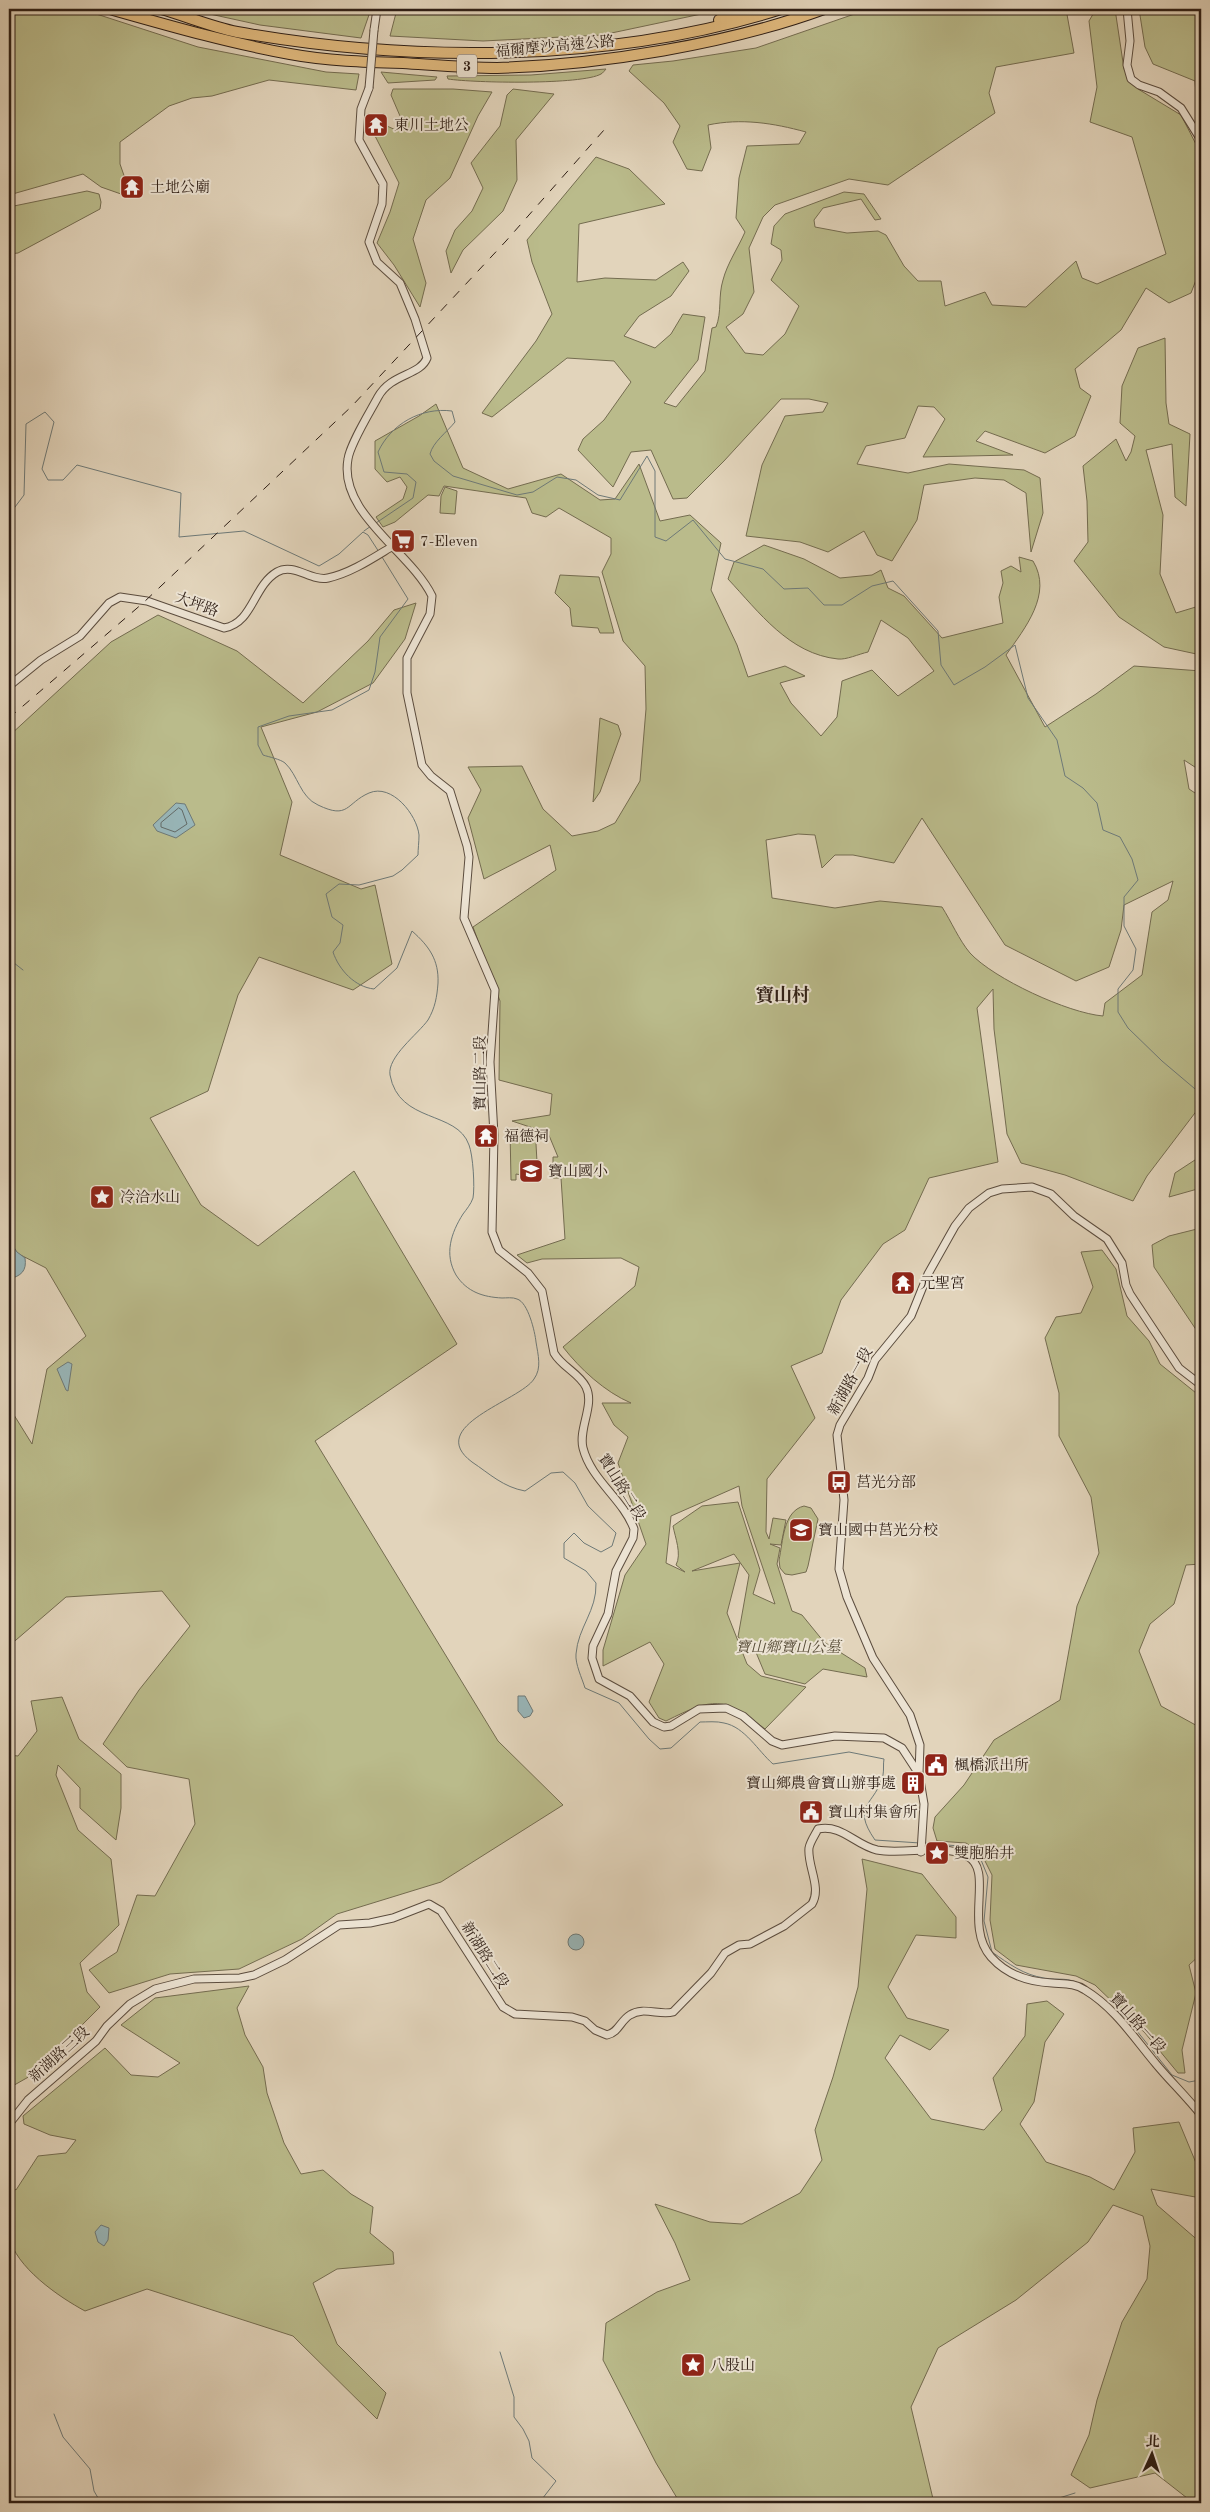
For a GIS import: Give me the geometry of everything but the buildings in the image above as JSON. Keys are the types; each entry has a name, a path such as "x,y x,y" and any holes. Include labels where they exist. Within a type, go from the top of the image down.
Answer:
{"highway":[{"name":"福爾摩沙高速公路","path":"110,9 196,34 292,54 354,61 497,68 566,62 680,47 770,26 824,9"},
{"name":"福爾摩沙高速公路","path":"161,9 236,31 356,48 498,54 569,48 686,33 781,9"},
{"path":"686,33 746,9"}],"street":[{"name":"寶山路二段","path":"377,9 369,88 361,109 359,140 381,176 383,184 382,204 369,242 377,262 400,283 415,319 427,358 425,364 419,369 395,378 380,393 348,458 348,476 352,492 361,509 432,596 430,614 407,658 407,692 422,765 431,776 450,791 469,856 464,918 495,990 490,1062 494,1135 492,1232 500,1250 528,1273 542,1291 554,1353 560,1362 580,1379 588,1393 583,1447 602,1483 634,1529 634,1538 616,1571 608,1614 593,1646 592,1658 594,1669 599,1679 630,1696 653,1722 664,1727 671,1726 699,1709 726,1708 743,1716 772,1741 782,1745 835,1736 884,1738 902,1748 919,1774"},
{"path":"1127,9 1130,41 1127,71 1131,79 1139,85 1159,92 1181,108 1201,140"},
{"name":"大坪路","path":"9,686 41,660 80,636 109,603 120,597 148,601 224,628 241,621 259,590 280,570 289,569 313,578 330,578 393,546"},
{"name":"新湖路一段","path":"921,1852 923,1789 919,1774 921,1753 916,1730 910,1715 873,1658 847,1597 839,1569 844,1500 837,1435 840,1425 868,1378 875,1360 911,1316 928,1274 955,1226 968,1208 989,1193 1002,1189 1032,1187 1051,1194 1074,1216 1107,1239 1122,1263 1126,1285 1130,1294 1179,1368 1201,1385"},
{"name":"新湖路二段","path":"107,2026 130,2004 155,1989 194,1979 240,1978 254,1975 285,1960 339,1925 370,1923 393,1918 428,1904 437,1907 444,1915 502,2007 515,2014 572,2017 585,2021 595,2030 607,2035 617,2030 630,2015 636,2012 666,2014 673,2012 711,1973 725,1953 739,1945 750,1944 784,1926 809,1908 815,1900 810,1847 818,1830 834,1828 874,1849 921,1852"},
{"name":"寶山路一段","path":"921,1852 946,1850 959,1853 974,1861 979,1867 981,1879 977,1915 978,1931 982,1944 991,1957 1010,1973 1025,1979 1076,1985 1093,1995 1132,2032 1201,2115"},
{"name":"新湖路三段","path":"9,2124 35,2094 96,2041 107,2026"}],"green space":[{"path":"9,9 81,9 198,47 326,72 359,74 356,90 269,80 212,96 192,98 169,106 120,142 120,164 128,187 121,194 101,187 83,174 9,195"},
{"path":"187,9 371,9 361,38 260,25"},
{"path":"401,9 725,9 602,35 483,41 390,36 396,13"},
{"path":"869,9 1066,9 1074,53 996,67 989,93 995,113 888,185 849,179 775,205 763,217 749,248 754,292 743,314 726,327 745,353 763,355 785,334 799,306 771,280 782,260 781,250 771,244 774,226 785,214 844,192 864,194 881,219 875,220 861,199 823,208 814,220 815,227 847,233 878,231 886,235 904,266 918,281 941,281 945,306 985,292 992,305 1026,307 1076,261 1082,278 1097,284 1166,254 1132,137 1090,122 1097,87 1089,21 1096,9 1115,9 1124,69 1138,89 1181,115 1201,154 1201,267 1191,293 1169,303 1146,288 1121,330 1075,369 1080,388 1091,396 1075,436 1045,453 985,431 976,441 1013,455 923,457 945,419 934,407 918,406 905,438 866,446 857,464 908,473 949,464 1024,470 1040,478 1043,513 1031,552 1026,493 1004,480 975,478 924,485 917,520 892,561 877,555 864,531 828,552 800,542 746,536 762,465 785,416 823,412 828,403 809,399 781,399 687,498 673,499 651,450 631,452 613,487 578,450 583,439 604,420 631,382 614,361 567,358 492,417 482,413 536,341 552,314 532,262 527,240 596,157 629,169 665,204 579,224 577,282 605,278 656,280 683,262 689,271 671,296 639,316 624,336 655,348 671,334 683,314 705,317 698,360 664,403 676,407 705,371 712,328 716,327 718,321 723,280 745,232 736,218 739,178 747,146 799,144 806,132 781,126 745,122 708,125 711,148 702,171 687,169 673,142 680,126 664,103 629,71 633,65 673,61 756,48"},
{"path":"1139,9 1201,9 1201,101 1196,94 1195,81 1153,64 1145,47"},
{"path":"606,69 602,74 590,78 551,81 480,81 448,79 447,76 531,75"},
{"path":"381,72 437,77 435,80 388,83"},
{"path":"393,89 453,89 492,92 478,116 450,178 426,200 413,239 426,283 420,307 394,265 377,243 390,212 399,183 373,132 373,120 396,130 403,123 391,95"},
{"path":"513,89 554,94 516,140 517,180 503,211 463,250 451,273 446,251 455,230 472,211 483,188 471,163 500,126 507,95"},
{"path":"87,191 99,194 100,209 18,253 9,254 9,207"},
{"path":"1165,338 1166,403 1169,424 1190,434 1186,506 1175,497 1172,444 1146,450 1163,515 1160,574 1176,613 1199,606 1201,600 1201,655 1164,647 1119,617 1074,561 1088,542 1087,501 1083,466 1116,439 1126,461 1131,452 1135,436 1120,423 1122,386 1138,348"},
{"name":"寶山鄉寶山公墓","path":"436,404 463,468 508,489 561,474 600,500 615,499 639,464 660,521 690,515 721,543 711,590 737,645 748,677 785,666 805,676 780,683 791,703 821,736 837,717 842,681 872,670 898,696 934,671 908,638 881,620 868,652 845,659 820,655 804,649 776,630 728,579 734,562 764,545 804,559 840,578 872,575 881,570 888,588 904,596 942,638 1003,623 999,597 1003,583 1001,571 1011,566 1021,572 1019,557 1033,561 1038,573 1040,586 1038,598 1028,622 1006,655 1045,727 1096,694 1134,666 1201,671 1201,771 1184,760 1189,789 1201,797 1201,1105 1147,1176 1133,1201 1065,1175 1021,1163 1007,1134 994,1029 993,989 977,1008 998,1162 929,1178 905,1230 883,1244 841,1300 822,1353 791,1366 815,1418 767,1479 766,1532 769,1539 773,1518 786,1520 781,1545 770,1544 780,1548 777,1564 792,1611 802,1615 824,1642 865,1668 867,1677 823,1669 805,1684 765,1674 755,1650 738,1637 749,1575 734,1554 692,1571 740,1563 727,1613 747,1664 761,1676 806,1687 765,1729 739,1710 718,1704 696,1707 666,1721 659,1718 649,1702 664,1664 650,1642 603,1666 603,1650 625,1575 646,1544 618,1463 628,1437 614,1425 602,1403 631,1403 612,1393 594,1379 563,1347 635,1286 639,1267 621,1258 542,1259 527,1263 517,1255 565,1239 561,1178 553,1178 553,1157 558,1157 548,1133 512,1121 550,1115 552,1094 499,1080 500,1001 473,927 556,870 550,845 484,879 468,818 481,790 468,767 522,766 543,809 572,836 598,831 615,823 640,781 646,709 645,666 623,641 602,572 611,554 611,538 559,508 546,517 532,513 526,498 444,486 439,496 428,495 395,522 383,527 376,517 403,499 407,487 400,477 387,482 375,469 375,441","holes":["922,818 1005,945 1076,981 1109,967 1121,930 1124,905 1173,881 1168,900 1152,912 1142,975 1105,1003 1103,1016 1088,1013 1071,1009 1032,993 1013,984 981,963 966,948 942,907 880,901 835,908 772,898 766,840 798,834 815,835 822,868 835,855 853,855 894,863","739,1486 742,1506 775,1604 753,1594 760,1570 738,1502 702,1506 673,1526 678,1551 676,1565 685,1572 666,1563 671,1516"]},
{"path":"445,487 457,491 455,514 440,513 441,496"},
{"path":"560,575 599,577 614,633 600,633 598,628 572,626 570,608 555,593"},
{"path":"416,603 405,639 373,683 317,712 261,727 292,802 280,855 361,889 375,885 392,964 353,990 259,957 238,995 208,1091 150,1118 201,1205 258,1246 354,1171 457,1344 315,1441 498,1741 563,1805 441,1882 337,1914 302,1939 239,1969 170,1974 109,1993 89,1970 117,1952 137,1895 155,1896 195,1824 189,1779 127,1767 103,1744 139,1690 190,1626 162,1591 66,1597 9,1646 9,1407 32,1444 47,1369 86,1336 46,1268 9,1249 9,736 111,642 158,615 237,651 303,703 368,641 394,610"},
{"path":"600,718 618,725 621,734 600,792 593,802"},
{"path":"510,1130 514,1130 514,1139 520,1135 526,1135 532,1138 536,1144 537,1162 534,1172 527,1176 516,1174 516,1180 511,1180"},
{"path":"1201,1156 1201,1188 1169,1197 1175,1173"},
{"path":"1201,1228 1201,1337 1154,1267 1152,1245 1169,1236"},
{"path":"1102,1250 1116,1269 1127,1316 1149,1341 1160,1364 1201,1397 1201,1564 1186,1565 1174,1604 1150,1624 1139,1651 1161,1706 1201,1728 1201,1954 1189,1965 1196,1993 1182,2050 1185,2073 1178,2073 1145,2033 1095,1985 1076,1976 1016,1965 995,1949 990,1920 992,1875 981,1853 966,1843 937,1841 933,1828 935,1817 964,1785 994,1740 1060,1700 1077,1606 1099,1553 1091,1497 1059,1436 1059,1393 1045,1338 1056,1317 1081,1313 1093,1287 1081,1252"},
{"path":"804,1506 811,1508 818,1519 808,1566 806,1572 792,1575 785,1574 780,1568 779,1560 785,1528 792,1514"},
{"path":"62,1697 79,1739 121,1774 121,1808 116,1840 80,1808 80,1788 58,1765 56,1775 78,1830 111,1859 119,1925 80,1963 87,1992 100,2007 32,2075 9,2088 9,1755 18,1756 37,1731 31,1701"},
{"path":"862,1859 922,1874 956,1917 956,1938 916,1935 888,1987 907,2018 949,2030 930,2050 900,2035 885,2058 931,2119 984,2130 1002,2110 993,2078 1025,2036 1027,2004 1047,2001 1064,2014 1045,2042 1034,2102 1020,2124 1046,2162 1090,2177 1114,2190 1135,2152 1133,2128 1179,2122 1201,2175 1201,2198 1151,2189 1157,2205 1201,2243 1201,2500 1187,2498 1155,2473 1090,2488 1071,2475 1089,2435 1097,2400 1122,2322 1147,2279 1150,2246 1143,2216 1113,2205 1088,2242 1016,2300 938,2348 911,2407 934,2503 680,2503 656,2463 603,2360 606,2323 657,2292 690,2280 675,2243 655,2204 710,2222 742,2224 800,2193 822,2160 815,2130 833,2077 858,1987 867,1889"},
{"path":"249,1986 237,2008 245,2035 263,2067 267,2093 284,2143 301,2174 323,2170 351,2194 373,2207 370,2233 393,2252 394,2264 337,2269 313,2283 337,2344 386,2393 377,2419 293,2336 147,2289 85,2311 63,2298 29,2270 13,2248 9,2236 9,2185 16,2190 38,2156 66,2153 76,2140 50,2135 24,2124 23,2116 105,2048 131,2075 158,2077 180,2063 121,2025 155,1998"},
{"path":"1090,2499 1158,2503 1079,2503"}],"water":[{"path":"176,803 185,804 195,825 176,838 157,831 153,825"},
{"path":"9,1240 17,1252 25,1258 25,1266 22,1272 9,1279"},
{"path":"68,1362 72,1364 68,1391 57,1369"},
{"path":"518,1696 525,1696 533,1711 530,1716 524,1718 518,1711"},
{"path":"573,1934 579,1934 584,1939 582,1948 573,1950 568,1945 568,1939"},
{"path":"101,2225 109,2228 108,2240 104,2246 98,2242 95,2232"}],"waterway":[{"path":"376,523 413,498 416,482 407,474 384,472 378,452 384,442 399,426 418,415 440,410 452,411 455,422 437,441 430,454 434,461 453,476 517,495 533,492 557,477 576,480 598,495 620,500 647,456 655,471 655,537 666,541 693,520 725,559 763,569 784,589 808,588 824,605 842,605 872,586 893,581 938,631 941,665 954,685 985,667 1015,645 1028,698 1057,740 1065,776 1083,788 1097,803 1103,830 1120,837 1132,859 1138,880 1124,897 1124,926 1136,949 1133,970 1118,989 1118,1012 1128,1028 1162,1061 1201,1094"},
{"path":"9,515 24,495 26,424 45,412 54,422 42,469 48,480 63,480 77,465 181,493 179,537 244,531 319,566 339,554 363,532 368,535 379,552"},
{"path":"364,531 371,526"},
{"path":"382,557 408,599 380,637 375,672 369,690 332,710 289,716 258,727 258,745 263,755 285,763 307,797 318,805 336,811 342,810 361,797 378,791 386,793 402,803 414,819 417,827 419,835 418,855 402,870 393,876 359,885 339,884 326,894 332,917 343,925 340,943 333,952 339,965 360,985 374,989 397,968 412,931 428,948 435,960 438,983 434,1007 428,1020 398,1053 390,1068 390,1075 395,1091 404,1102 453,1126 463,1134 469,1145 473,1163 474,1193 452,1236 450,1259 456,1275 465,1286 482,1295 514,1298 521,1301 528,1311 534,1331 539,1361 534,1379 525,1387 480,1415 467,1426 459,1437 460,1449 472,1462 497,1480 525,1491 551,1473 563,1472 575,1483 588,1506 616,1533 612,1546 601,1552 584,1543 574,1533 564,1543 564,1558 586,1571 596,1583 594,1602 577,1644 576,1658 585,1688 619,1703 649,1739 660,1749 671,1748 700,1722 721,1722 732,1725 745,1734 773,1764 849,1752 884,1759 880,1785 867,1805 865,1812 868,1828 875,1840 920,1843"},
{"path":"9,959 23,970"},
{"path":"924,1843 959,1846 979,1855 988,1877 984,1921 992,1952 1023,1972 1037,1977 1068,1980 1082,1985"},
{"path":"1111,2006 1129,2021 1172,2075 1189,2082 1200,2080 1201,2078"},
{"path":"500,2352 514,2397 514,2417 529,2441 532,2458 556,2481 539,2503"},
{"path":"54,2414 63,2437 90,2469 94,2491 101,2503"},
{"path":"1053,2503 1056,2499 1075,2493"}],"railway":[{"path":"9,718 143,603 352,406 506,241 604,130"}],"place":[{"name":"東川土地公","path":"376,125"},
{"name":"土地公廟","path":"132,187"},
{"name":"7-Eleven","path":"403,541"},
{"name":"福德祠","path":"486,1136"},
{"name":"寶山國小","path":"531,1171"},
{"name":"冷洽水山","path":"102,1197"},
{"name":"元聖宮","path":"903,1283"},
{"name":"莒光分部","path":"839,1482"},
{"name":"寶山國中莒光分校","path":"801,1530"},
{"name":"楓橋派出所","path":"936,1765"},
{"name":"寶山鄉農會寶山辦事處","path":"913,1783"},
{"name":"寶山村集會所","path":"811,1812"},
{"name":"雙胞胎井","path":"937,1853"},
{"name":"八股山","path":"693,2365"}],"district":[{"name":"寶山村","path":"783,995"}]}
